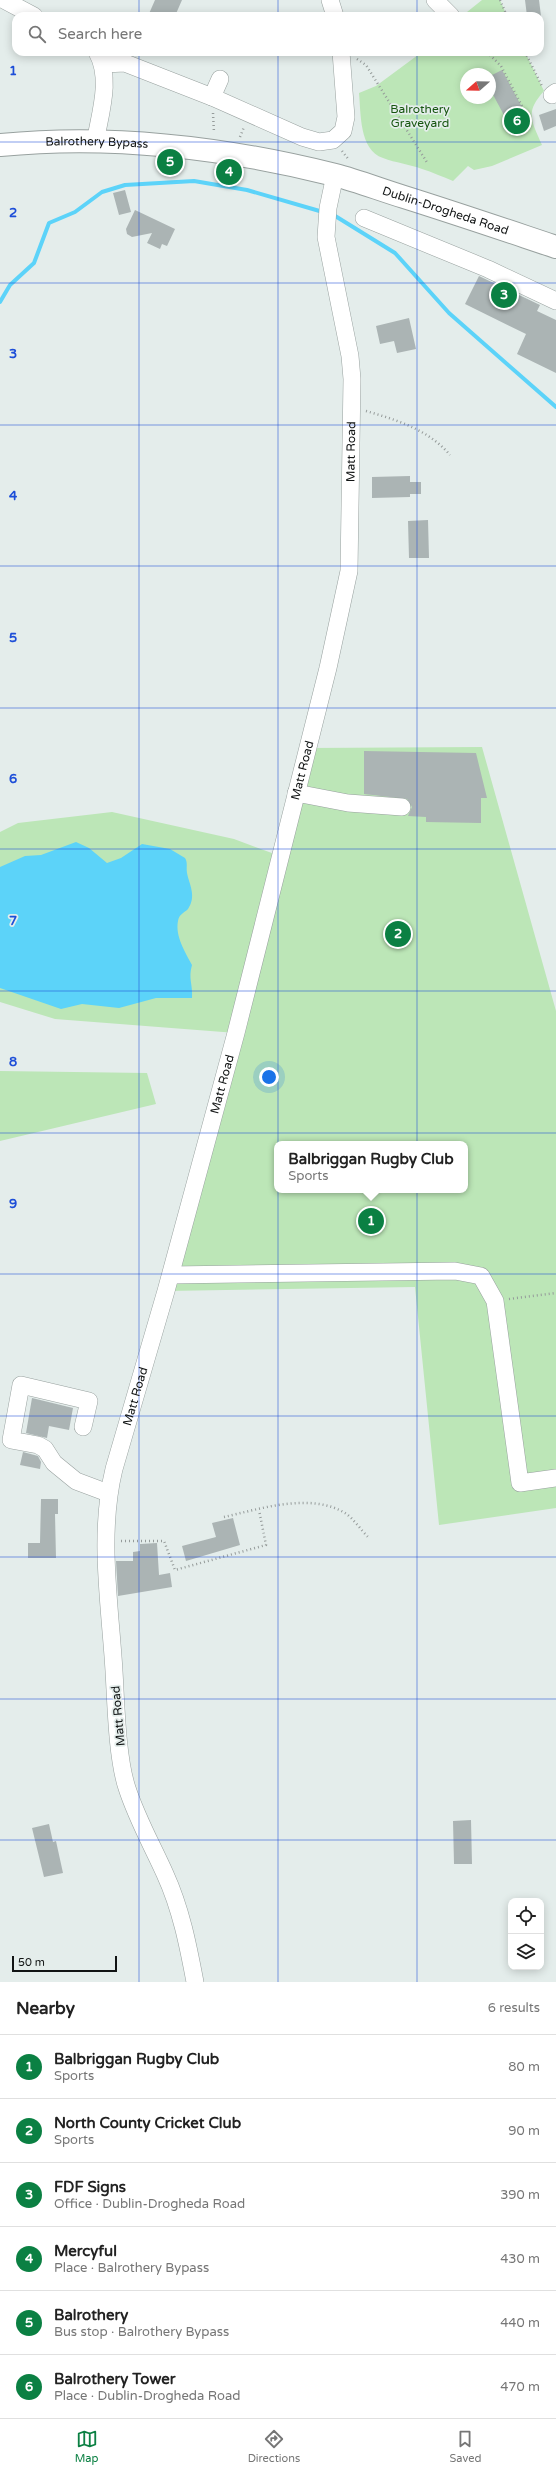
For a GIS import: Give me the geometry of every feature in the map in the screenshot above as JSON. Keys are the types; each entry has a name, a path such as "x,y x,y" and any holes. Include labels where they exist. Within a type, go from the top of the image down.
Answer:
{"main road":[{"name":"Balrothery Bypass","path":"0,145 95,142 171,146 219,152 335,175"},
{"name":"Dublin-Drogheda Road","path":"335,175 556,247"}],"street":[{"path":"4,0 26,12"},
{"path":"330,0 334,12"},
{"path":"435,0 447,12"},
{"path":"95,142 105,82 100,58 126,63 212,97 302,137 320,142 333,140 343,131 346,117 341,56"},
{"path":"212,97 220,79"},
{"name":"Matt Road","path":"194,1982 185,1929 166,1875 142,1829 127,1787 120,1741 105,1541 108,1493 171,1275 236,1033 328,668 349,571 352,408 350,356 327,245 327,217 335,175"},
{"path":"364,218 488,269 556,301"},
{"path":"296,793 342,803 402,807"},
{"path":"171,1275 455,1271 481,1276 495,1301 520,1483 556,1478"},
{"path":"83,1427 89,1401 21,1385 10,1440 38,1444 45,1449 54,1463 76,1481 108,1493"}],"path":[{"path":"500,0 505,12"},
{"path":"353,56 366,65 428,164"},
{"path":"491,56 501,66 522,106"},
{"path":"527,56 544,91 554,94"},
{"path":"212,97 215,136"},
{"path":"352,408 400,420 441,444 450,455"},
{"path":"495,1301 556,1293"},
{"path":"224,1517 289,1502 323,1506 345,1513 368,1537"},
{"path":"105,1541 164,1541 175,1570 266,1545 259,1510"}],"green space":[{"path":"482,0 500,0 505,12 467,12"},
{"name":"Balrothery Graveyard","path":"417,56 527,56 544,91 538,98 532,111 535,129 542,145 492,166 474,170 468,166 453,181 417,167 383,158 375,154 365,139 361,120 359,93 376,86"},
{"path":"482,747 556,1011 556,1508 439,1525 415,1287 166,1291 236,1033 55,1019 0,1002 0,832 18,823 112,812 234,839 280,856 308,748"},
{"path":"0,1071 147,1073 156,1104 0,1141"}],"water":[{"path":"76,842 89,848 107,863 121,858 142,844 170,849 185,858 187,863 187,873 192,890 192,899 188,909 179,917 177,927 181,944 192,965 190,974 192,998 156,998 119,1008 82,1004 61,1009 0,988 0,867 25,856 41,855"}],"building":[{"path":"155,0 182,0 177,12 150,12"},
{"path":"525,0 539,0 540,12 526,12"},
{"path":"502,70 530,122 513,132 496,100 496,73"},
{"path":"556,109 556,126 544,131 539,115"},
{"path":"125,190 131,212 119,215 113,193"},
{"path":"135,210 175,229 167,246 162,244 160,249 147,243 152,233 132,237 127,234 126,229"},
{"path":"479,276 540,305 537,311 556,320 556,373 517,354 526,334 465,304"},
{"path":"409,318 416,349 397,353 394,341 380,344 376,326"},
{"path":"410,476 410,482 421,482 421,494 410,494 410,497 372,498 372,477"},
{"path":"428,520 429,558 409,558 408,521"},
{"path":"364,751 476,753 487,798 481,798 481,823 426,822 426,817 408,816 412,807 407,799 364,794"},
{"path":"32,1398 73,1408 69,1430 49,1426 47,1438 26,1433"},
{"path":"23,1452 38,1456 41,1462 40,1469 20,1465"},
{"path":"41,1499 58,1499 58,1514 55,1514 56,1558 28,1558 28,1543 40,1543"},
{"path":"233,1518 240,1545 186,1561 182,1546 216,1537 212,1523"},
{"path":"157,1543 159,1575 170,1573 172,1587 118,1596 116,1561 133,1561 133,1552 140,1551 140,1544"},
{"path":"471,1820 472,1864 454,1864 453,1821"},
{"path":"49,1824 53,1842 56,1841 63,1873 44,1877 32,1828"}],"waterway":[{"path":"0,302 10,285 34,263 49,223 75,212 102,192 125,185 194,181 247,190 323,212"},
{"path":"332,214 395,253 449,313 556,407"}],"place":[{"name":"Balrothery Tower","path":"517,121"},
{"name":"Balrothery","path":"170,162"},
{"name":"Mercyful","path":"229,172"},
{"name":"FDF Signs","path":"504,295"},
{"name":"North County Cricket Club","path":"398,934"},
{"name":"Balbriggan Rugby Club","path":"371,1221"}]}
